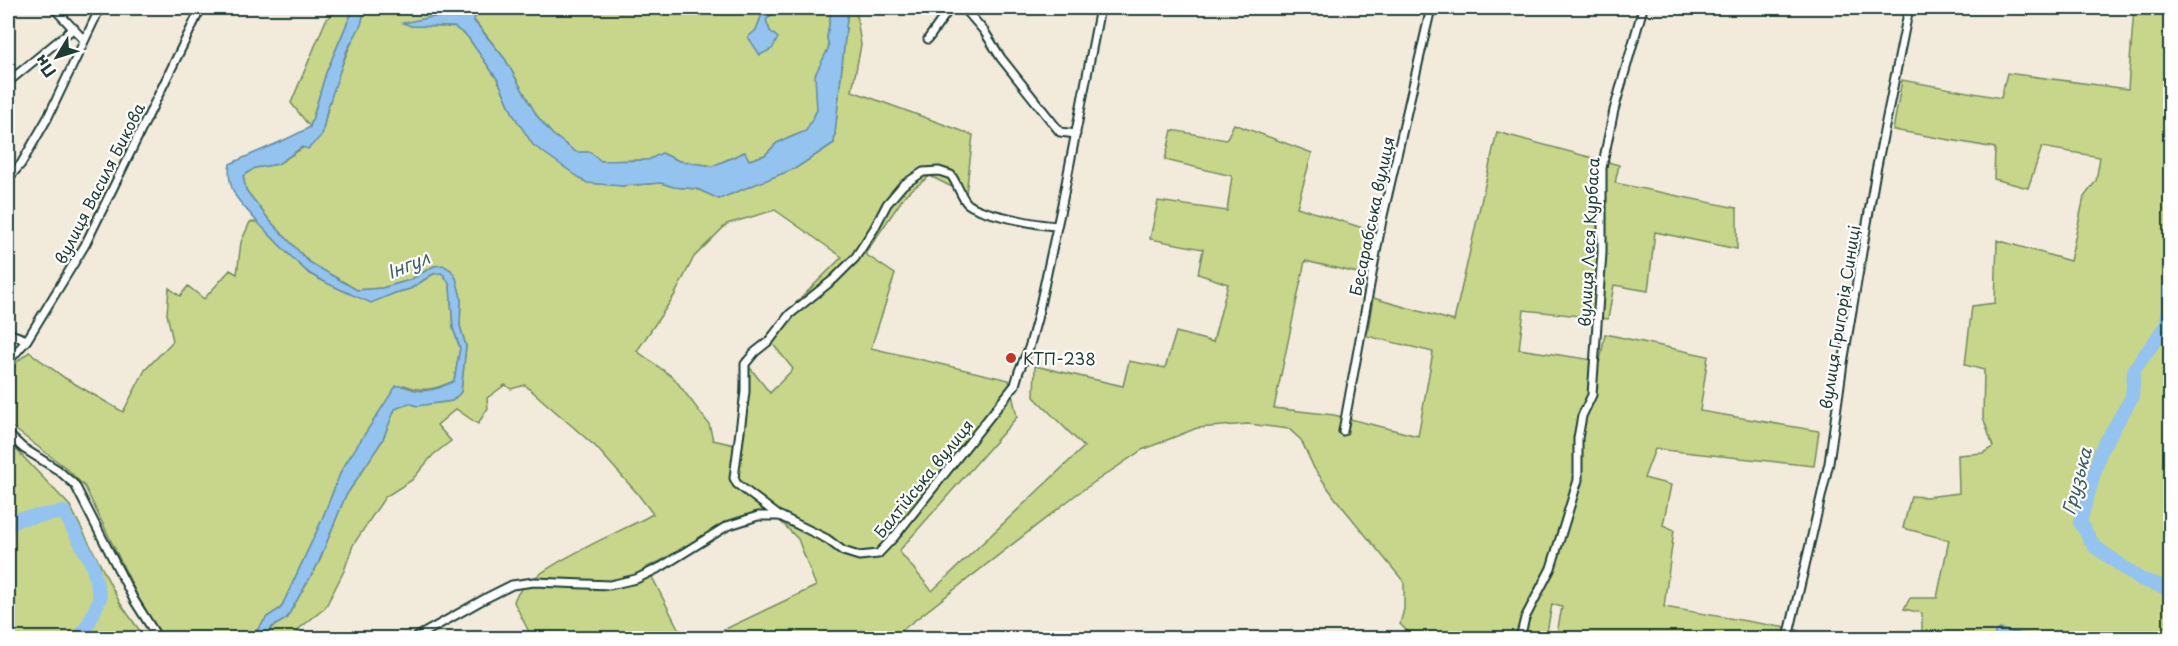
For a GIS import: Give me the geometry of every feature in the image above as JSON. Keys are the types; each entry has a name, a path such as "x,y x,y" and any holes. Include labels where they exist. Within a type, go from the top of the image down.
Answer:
{"street":[{"path":"54,8 83,39"},
{"path":"8,179 21,164 47,119 83,39 100,8"},
{"name":"вулиця Василя Бикова","path":"8,362 27,340 85,245 201,8"},
{"path":"928,39 950,8"},
{"path":"964,8 984,31 1000,58 1060,132 1076,134"},
{"name":"Балтійська вулиця","path":"1057,226 1038,224 968,204 951,175 939,171 923,172 903,185 887,204 855,258 834,279 790,314 769,341 755,352 746,364 745,392 734,477 737,484 780,516 827,539 843,551 859,556 878,554 896,536 1015,385 1029,348 1057,226 1100,8"},
{"name":"Бесарабська вулиця","path":"1343,431 1382,220 1431,8"},
{"name":"вулиця Леся Курбаса","path":"1520,639 1525,618 1551,568 1578,480 1578,438 1582,416 1592,395 1602,254 1602,168 1614,110 1643,8"},
{"name":"вулиця Григорія Синиці","path":"1789,635 1829,463 1843,363 1876,171 1909,8"},
{"path":"8,82 74,28"},
{"path":"8,333 27,340"},
{"path":"8,434 23,448 58,470 75,485 134,600 158,639"},
{"path":"416,639 512,585 534,582 610,585 636,579 661,567 728,526 758,516 780,516"}],"green space":[{"path":"339,8 356,8 352,12 326,73 310,127 291,103 326,20"},
{"path":"369,8 458,8 458,18 432,17 411,26 454,27 467,36 498,80 514,116 621,186 661,183 674,187 697,189 719,199 796,168 834,143 848,8 857,8 861,45 852,91 973,135 966,194 930,176 906,194 865,254 895,274 871,348 1009,380 1017,417 899,551 932,591 1084,447 1034,397 1035,366 1123,386 1129,361 1165,368 1176,332 1213,342 1228,284 1198,274 1203,249 1150,239 1158,201 1227,211 1232,176 1165,160 1172,130 1226,140 1234,124 1312,153 1297,207 1369,230 1362,274 1305,261 1274,408 1334,415 1418,436 1433,352 1367,336 1373,298 1454,321 1497,132 1619,165 1615,183 1737,208 1737,249 1655,232 1648,291 1614,285 1608,319 1524,310 1519,349 1600,361 1605,334 1708,356 1700,411 1819,431 1814,466 1655,449 1644,478 1671,485 1663,525 1674,530 1664,607 1798,630 1796,638 1556,638 1562,607 1552,604 1546,638 1414,638 1400,624 1404,609 1404,582 1335,498 1314,468 1301,440 1289,429 1248,424 1197,428 1142,450 1077,494 892,638 722,638 719,632 816,586 798,539 772,513 751,515 726,523 676,554 647,567 683,638 532,638 514,602 520,591 534,578 575,553 653,514 596,447 525,385 511,389 505,385 487,398 488,408 478,424 456,409 437,425 451,441 433,455 412,480 385,497 353,545 344,571 325,608 300,628 297,638 265,638 272,627 286,619 318,564 345,497 382,441 395,409 409,403 452,401 461,392 466,346 460,326 461,298 456,278 434,266 410,280 382,288 357,290 309,262 270,221 246,190 243,176 254,168 278,164 322,135 336,80","holes":["775,210 842,257 786,313 768,338 793,369 770,393 743,359 735,445 713,440 709,424 674,378 637,351 674,296 694,257 727,224"]},
{"path":"477,8 769,8 763,12 756,30 770,31 766,20 779,9 790,13 795,8 823,8 831,11 827,38 829,47 816,75 817,110 806,131 777,143 765,155 749,160 744,152 713,166 679,161 662,153 649,160 600,161 590,152 576,153 552,134 537,116 505,59 474,20"},
{"path":"2134,8 2170,8 2170,638 1922,638 1922,613 1904,609 1910,598 1937,598 1949,540 1903,528 1911,496 1926,497 1959,493 1958,455 1983,453 1993,447 1983,417 1984,370 1965,365 1972,306 1995,303 1997,240 2070,261 2084,197 2096,181 2100,157 2042,147 2028,188 1994,179 1995,148 1893,130 1902,80 2001,98 2007,73 2128,89"},
{"path":"250,222 259,222 309,274 370,302 410,289 433,274 444,275 450,285 453,328 460,348 454,381 429,389 417,389 404,385 342,469 321,522 281,608 267,617 254,634 226,638 162,638 139,599 85,487 66,468 8,424 8,377 17,362 29,352 65,378 123,412 145,370 173,341 167,314 169,288 180,296 188,286 204,299 230,270 237,274 241,242"},
{"path":"8,441 70,506 120,603 145,638 8,638"}],"water":[{"path":"356,8 369,8 364,12 361,25 347,50 327,110 322,135 308,149 302,147 278,164 255,168 243,176 246,190 270,221 309,262 357,290 382,288 410,280 434,266 443,265 451,270 456,278 461,298 460,326 466,346 461,392 452,401 417,406 409,403 395,409 382,441 345,497 318,564 286,619 272,627 265,638 226,638 254,634 267,617 281,608 321,522 342,469 396,386 425,391 454,381 460,348 453,328 450,285 444,275 433,274 410,289 371,303 326,283 306,270 248,212 235,195 231,183 230,164 310,127 326,73 352,12"},
{"path":"458,8 476,8 474,21 505,59 537,116 552,134 576,152 590,152 601,161 648,160 662,153 679,161 713,166 745,152 749,160 765,155 777,143 806,131 817,110 815,75 829,47 827,38 831,11 823,8 848,8 834,143 796,168 719,199 697,189 674,187 661,183 621,186 587,183 533,145 514,116 498,80 467,36 454,27 411,26 403,23 432,17 458,18"},
{"path":"769,8 795,8 790,13 779,9 766,20 770,31 778,38 772,49 760,55 748,37 756,30 763,12"},
{"path":"1999,629 2041,638 1995,638 1995,632"}],"waterway":[{"name":"Грузька","path":"2170,279 2167,324 2134,370 2132,397 2101,450 2080,522 2094,546 2140,579 2170,589"},
{"path":"8,527 18,519 64,512 92,564 100,598 89,623 79,638"}],"place":[{"name":"КТП-238","path":"1011,358"}],"water label":[{"name":"Інгул","path":"408,264"}]}
